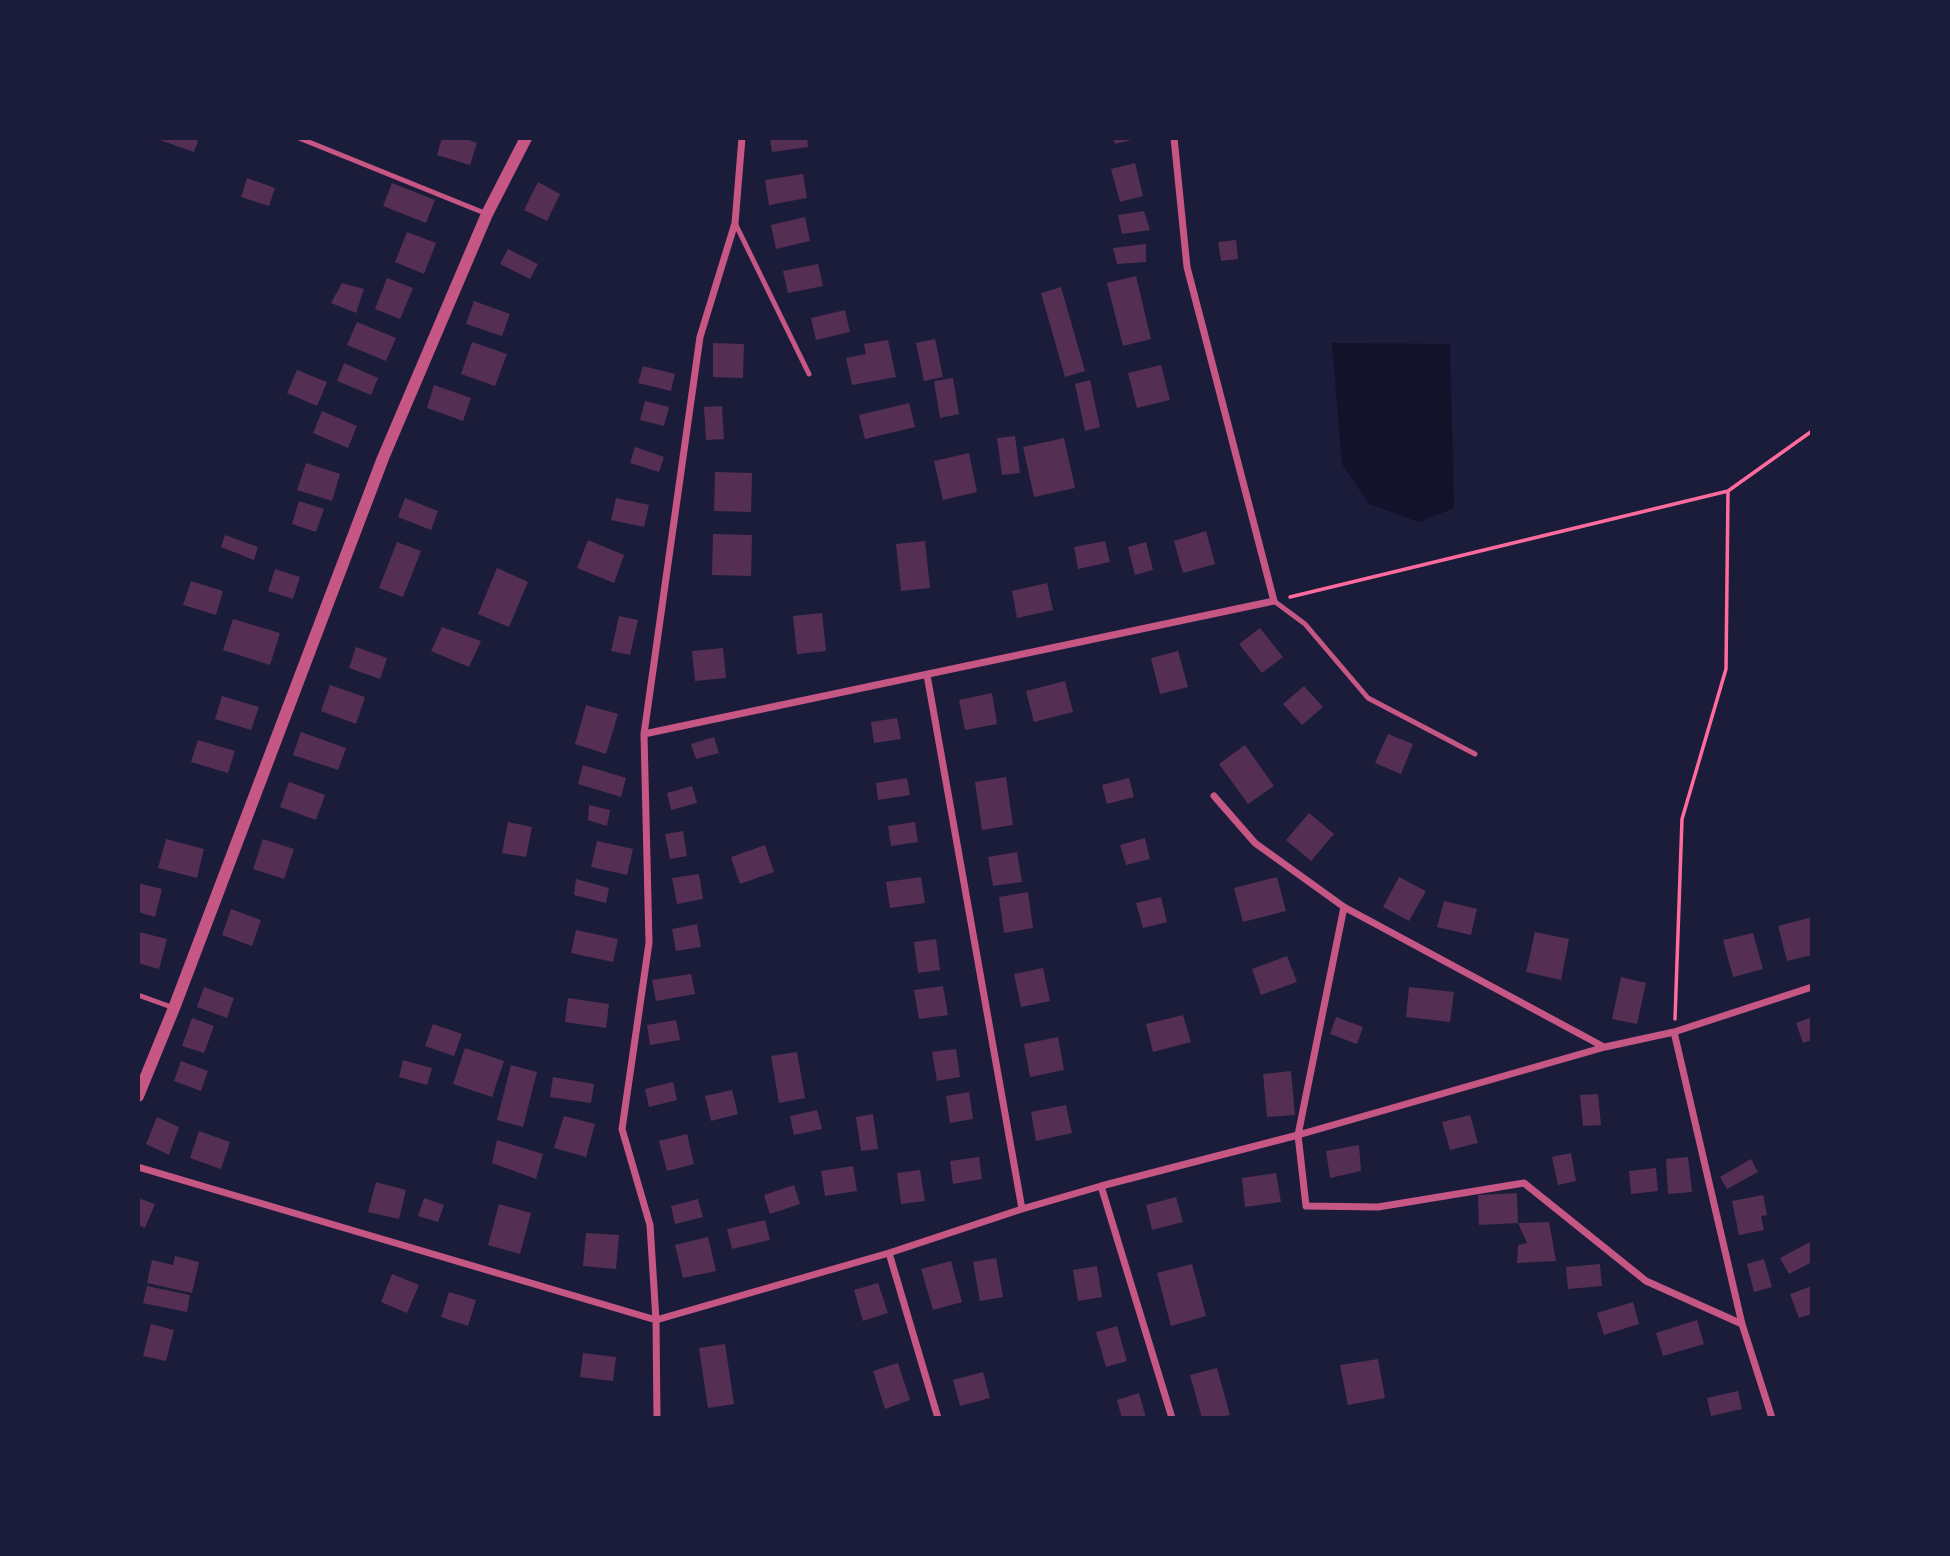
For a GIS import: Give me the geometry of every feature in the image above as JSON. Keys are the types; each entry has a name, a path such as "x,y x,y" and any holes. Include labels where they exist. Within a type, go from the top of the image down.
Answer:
{"street":[{"path":"138,1096 383,458 487,214 526,138"},
{"path":"657,1418 656,1320 650,1225 621,1129 649,943 644,734 700,337 735,223 742,138"},
{"path":"644,734 1274,601 1187,267 1174,138"},
{"path":"927,675 1021,1209"},
{"path":"1214,796 1255,843 1344,907 1605,1047"},
{"path":"1344,907 1298,1135 1306,1206 1378,1208 1524,1183 1646,1280 1742,1324"},
{"path":"138,1167 656,1320 889,1253 1021,1209 1298,1135 1605,1047 1674,1032 1812,987"},
{"path":"1674,1032 1742,1324 1772,1418"},
{"path":"1101,1186 1172,1418"},
{"path":"889,1253 938,1418"}],"lane":[{"path":"299,138 487,214"},
{"path":"735,223 809,374"},
{"path":"1274,601 1305,624 1368,698 1475,754"},
{"path":"138,995 174,1008"}],"path":[{"path":"1274,601 1728,491 1812,431"},
{"path":"1674,1032 1682,819 1726,668 1728,491"}],"shaded area":[{"path":"1332,343 1450,344 1454,508 1419,522 1369,504 1342,464"}],"building":[{"path":"154,138 199,138 194,152"},
{"path":"442,138 463,138 477,143 470,165 437,155"},
{"path":"770,138 807,138 808,147 772,152"},
{"path":"1113,138 1135,138 1135,139 1115,144"},
{"path":"1135,163 1143,196 1120,202 1111,169"},
{"path":"803,174 807,198 769,205 765,180"},
{"path":"247,178 275,188 269,206 241,197"},
{"path":"538,182 560,194 547,221 524,210"},
{"path":"392,183 435,200 426,223 383,206"},
{"path":"1144,211 1150,230 1122,234 1118,215"},
{"path":"805,217 810,241 776,249 771,225"},
{"path":"407,232 436,243 424,274 395,262"},
{"path":"1236,240 1238,259 1221,261 1218,242"},
{"path":"1146,244 1146,262 1117,264 1113,248"},
{"path":"508,249 538,264 530,279 500,264"},
{"path":"818,264 823,286 788,293 783,271"},
{"path":"1136,276 1151,339 1123,346 1107,283"},
{"path":"387,278 413,288 400,319 375,309"},
{"path":"342,283 364,289 356,313 331,303"},
{"path":"1061,287 1085,371 1065,377 1041,293"},
{"path":"474,301 510,314 502,336 466,324"},
{"path":"845,310 850,332 816,340 811,318"},
{"path":"357,322 396,338 386,361 347,345"},
{"path":"935,339 943,377 924,381 916,343"},
{"path":"888,340 896,377 852,385 846,358 866,354 864,344"},
{"path":"472,342 507,354 495,386 461,374"},
{"path":"713,343 744,344 743,378 713,377"},
{"path":"344,363 378,378 371,395 337,381"},
{"path":"1161,365 1170,400 1137,408 1128,373"},
{"path":"643,366 675,374 671,391 638,383"},
{"path":"297,370 327,382 317,406 287,393"},
{"path":"953,378 959,414 940,418 934,381"},
{"path":"1090,380 1100,427 1085,431 1075,384"},
{"path":"434,385 471,398 463,421 427,408"},
{"path":"645,401 669,407 664,426 640,420"},
{"path":"909,403 915,427 865,439 859,415"},
{"path":"722,406 724,439 706,440 704,407"},
{"path":"322,411 357,426 348,448 313,433"},
{"path":"1015,436 1020,473 1002,475 997,438"},
{"path":"1064,438 1075,488 1034,497 1023,447"},
{"path":"635,447 664,457 659,472 630,463"},
{"path":"969,453 977,492 943,500 934,461"},
{"path":"306,463 340,474 332,501 297,490"},
{"path":"715,472 752,473 751,512 714,511"},
{"path":"405,498 438,511 431,530 398,517"},
{"path":"616,498 649,505 644,527 611,520"},
{"path":"299,501 324,509 316,532 292,524"},
{"path":"1206,531 1215,564 1183,573 1174,541"},
{"path":"713,534 752,535 751,576 712,575"},
{"path":"225,535 258,547 254,560 221,547"},
{"path":"588,540 624,555 614,583 577,568"},
{"path":"925,541 930,588 901,591 896,544"},
{"path":"1105,541 1110,562 1078,569 1074,547"},
{"path":"397,542 421,551 403,597 379,588"},
{"path":"1146,542 1153,570 1135,575 1128,547"},
{"path":"497,568 528,582 509,627 478,614"},
{"path":"275,569 300,577 293,599 268,591"},
{"path":"191,581 223,591 216,615 183,605"},
{"path":"1047,583 1053,610 1017,618 1012,591"},
{"path":"822,613 826,651 797,654 793,616"},
{"path":"619,616 638,620 630,655 611,651"},
{"path":"233,619 280,633 270,665 223,650"},
{"path":"442,627 481,641 469,667 431,651"},
{"path":"1260,628 1283,657 1262,673 1239,644"},
{"path":"356,647 387,658 380,679 349,668"},
{"path":"723,648 726,678 695,681 692,651"},
{"path":"1178,651 1188,687 1160,694 1151,658"},
{"path":"1065,681 1073,712 1034,722 1026,691"},
{"path":"330,685 365,697 356,724 321,711"},
{"path":"1304,686 1323,707 1302,725 1283,704"},
{"path":"992,693 997,724 965,730 959,700"},
{"path":"222,696 259,707 251,730 215,719"},
{"path":"586,705 618,714 606,754 575,744"},
{"path":"897,718 901,739 874,743 871,722"},
{"path":"301,732 346,748 338,770 293,755"},
{"path":"1388,734 1413,744 1401,774 1375,763"},
{"path":"714,737 719,753 696,759 691,744"},
{"path":"198,740 235,751 228,773 191,762"},
{"path":"1245,745 1274,786 1248,804 1219,764"},
{"path":"583,765 626,778 621,797 578,784"},
{"path":"1006,777 1013,825 982,830 975,782"},
{"path":"907,778 910,795 878,800 876,783"},
{"path":"1129,778 1134,797 1107,804 1102,785"},
{"path":"289,782 325,795 316,820 280,807"},
{"path":"692,786 697,803 671,810 667,793"},
{"path":"589,805 610,810 607,826 588,820"},
{"path":"1309,813 1334,834 1311,861 1286,840"},
{"path":"508,822 532,827 526,857 502,853"},
{"path":"915,822 918,842 891,846 888,826"},
{"path":"683,831 687,856 670,859 665,834"},
{"path":"1145,838 1150,859 1126,865 1120,845"},
{"path":"166,839 204,849 197,878 158,868"},
{"path":"263,839 294,849 284,879 253,869"},
{"path":"597,841 633,849 627,875 591,867"},
{"path":"765,845 774,872 740,884 731,857"},
{"path":"1017,852 1022,882 993,886 988,857"},
{"path":"699,874 703,899 677,904 672,878"},
{"path":"921,877 925,903 890,908 886,882"},
{"path":"1277,877 1286,911 1243,922 1234,888"},
{"path":"1399,877 1426,891 1409,921 1383,907"},
{"path":"576,879 609,888 606,903 574,895"},
{"path":"138,883 162,889 155,917 138,912"},
{"path":"1028,892 1033,928 1004,933 999,897"},
{"path":"1161,897 1167,922 1143,928 1136,903"},
{"path":"1444,901 1477,909 1471,935 1437,927"},
{"path":"231,909 261,920 252,946 222,935"},
{"path":"1812,917 1812,955 1787,961 1778,926"},
{"path":"697,924 701,947 676,951 672,929"},
{"path":"576,930 618,939 613,962 571,953"},
{"path":"139,932 167,939 159,969 138,963"},
{"path":"1535,932 1569,939 1561,980 1526,972"},
{"path":"1753,933 1763,969 1733,977 1723,940"},
{"path":"936,939 940,970 918,973 914,942"},
{"path":"1287,956 1297,982 1261,995 1252,969"},
{"path":"1043,968 1050,1001 1021,1007 1014,974"},
{"path":"691,974 695,994 656,1001 652,980"},
{"path":"1621,977 1646,983 1637,1024 1612,1019"},
{"path":"943,986 948,1015 919,1019 914,990"},
{"path":"204,987 234,998 227,1018 197,1007"},
{"path":"1409,987 1454,992 1450,1022 1406,1017"},
{"path":"568,998 609,1004 606,1028 565,1022"},
{"path":"1183,1015 1191,1042 1153,1052 1146,1024"},
{"path":"1336,1017 1363,1027 1357,1044 1330,1034"},
{"path":"1812,1017 1812,1040 1803,1043 1796,1023"},
{"path":"192,1018 214,1026 204,1053 182,1046"},
{"path":"676,1020 680,1040 650,1045 647,1025"},
{"path":"433,1024 462,1034 454,1056 425,1046"},
{"path":"1058,1037 1064,1070 1030,1077 1024,1044"},
{"path":"465,1048 504,1061 492,1097 453,1084"},
{"path":"956,1049 960,1077 937,1081 932,1052"},
{"path":"797,1052 805,1098 779,1103 771,1056"},
{"path":"403,1060 432,1068 427,1085 399,1077"},
{"path":"181,1061 208,1071 201,1091 174,1081"},
{"path":"511,1065 537,1072 523,1127 497,1120"},
{"path":"1291,1071 1295,1115 1267,1117 1263,1074"},
{"path":"553,1077 594,1084 591,1103 550,1097"},
{"path":"673,1082 677,1100 649,1107 645,1089"},
{"path":"732,1090 738,1114 711,1121 705,1096"},
{"path":"969,1092 973,1119 950,1123 946,1096"},
{"path":"1598,1094 1601,1125 1583,1126 1580,1095"},
{"path":"1066,1105 1072,1133 1036,1141 1031,1112"},
{"path":"817,1110 822,1129 794,1135 790,1116"},
{"path":"873,1114 878,1149 861,1151 856,1117"},
{"path":"1470,1115 1478,1143 1450,1150 1442,1122"},
{"path":"564,1116 595,1124 586,1157 554,1148"},
{"path":"157,1117 179,1127 169,1155 146,1144"},
{"path":"199,1131 230,1142 221,1169 190,1158"},
{"path":"687,1134 694,1164 667,1171 659,1141"},
{"path":"497,1140 543,1154 536,1179 492,1163"},
{"path":"1359,1145 1361,1171 1330,1178 1326,1151"},
{"path":"1571,1153 1576,1181 1558,1185 1552,1157"},
{"path":"979,1157 982,1179 953,1184 950,1161"},
{"path":"1688,1157 1692,1192 1668,1194 1666,1159"},
{"path":"1751,1159 1758,1172 1727,1189 1720,1177"},
{"path":"853,1166 857,1191 825,1196 821,1171"},
{"path":"1656,1168 1658,1191 1631,1194 1629,1171"},
{"path":"920,1170 925,1201 901,1204 897,1173"},
{"path":"1276,1173 1281,1202 1245,1207 1242,1178"},
{"path":"376,1182 406,1190 399,1219 368,1212"},
{"path":"794,1185 800,1204 770,1214 764,1195"},
{"path":"1517,1193 1518,1223 1479,1225 1478,1195"},
{"path":"1763,1195 1767,1215 1761,1216 1764,1230 1739,1235 1732,1201"},
{"path":"1176,1197 1183,1222 1152,1230 1146,1205"},
{"path":"138,1198 155,1204 145,1228 138,1225"},
{"path":"424,1198 444,1205 438,1222 418,1216"},
{"path":"698,1199 703,1217 675,1224 671,1206"},
{"path":"499,1204 531,1213 520,1254 488,1245"},
{"path":"765,1220 770,1240 732,1249 727,1229"},
{"path":"1549,1222 1556,1261 1517,1263 1518,1245 1527,1243 1518,1223"},
{"path":"586,1233 619,1235 616,1269 583,1266"},
{"path":"708,1237 716,1271 683,1278 675,1245"},
{"path":"1812,1241 1812,1262 1789,1274 1780,1258"},
{"path":"175,1256 199,1262 192,1293 147,1283 152,1260 173,1265"},
{"path":"996,1258 1003,1297 980,1301 973,1262"},
{"path":"1764,1259 1772,1287 1754,1292 1747,1264"},
{"path":"951,1261 962,1302 933,1310 921,1269"},
{"path":"1192,1264 1206,1316 1171,1326 1157,1273"},
{"path":"1600,1264 1602,1286 1568,1289 1566,1267"},
{"path":"1097,1266 1102,1297 1078,1301 1073,1270"},
{"path":"392,1274 419,1285 407,1313 381,1302"},
{"path":"878,1283 888,1313 863,1321 854,1290"},
{"path":"147,1286 190,1295 187,1312 143,1303"},
{"path":"1812,1286 1812,1314 1799,1318 1790,1294"},
{"path":"449,1292 476,1300 468,1326 441,1317"},
{"path":"1633,1302 1639,1324 1604,1335 1597,1313"},
{"path":"1697,1320 1704,1344 1663,1356 1656,1333"},
{"path":"151,1324 174,1330 166,1361 143,1356"},
{"path":"1117,1326 1127,1361 1106,1367 1096,1332"},
{"path":"725,1344 734,1404 708,1408 699,1348"},
{"path":"583,1353 616,1357 613,1381 580,1377"},
{"path":"1378,1359 1385,1398 1348,1405 1340,1365"},
{"path":"898,1363 910,1400 885,1409 873,1371"},
{"path":"1217,1368 1230,1415 1202,1418 1190,1375"},
{"path":"983,1372 990,1398 960,1406 953,1380"},
{"path":"1738,1391 1742,1409 1711,1416 1707,1398"},
{"path":"1139,1393 1146,1418 1122,1418 1117,1400"}]}
